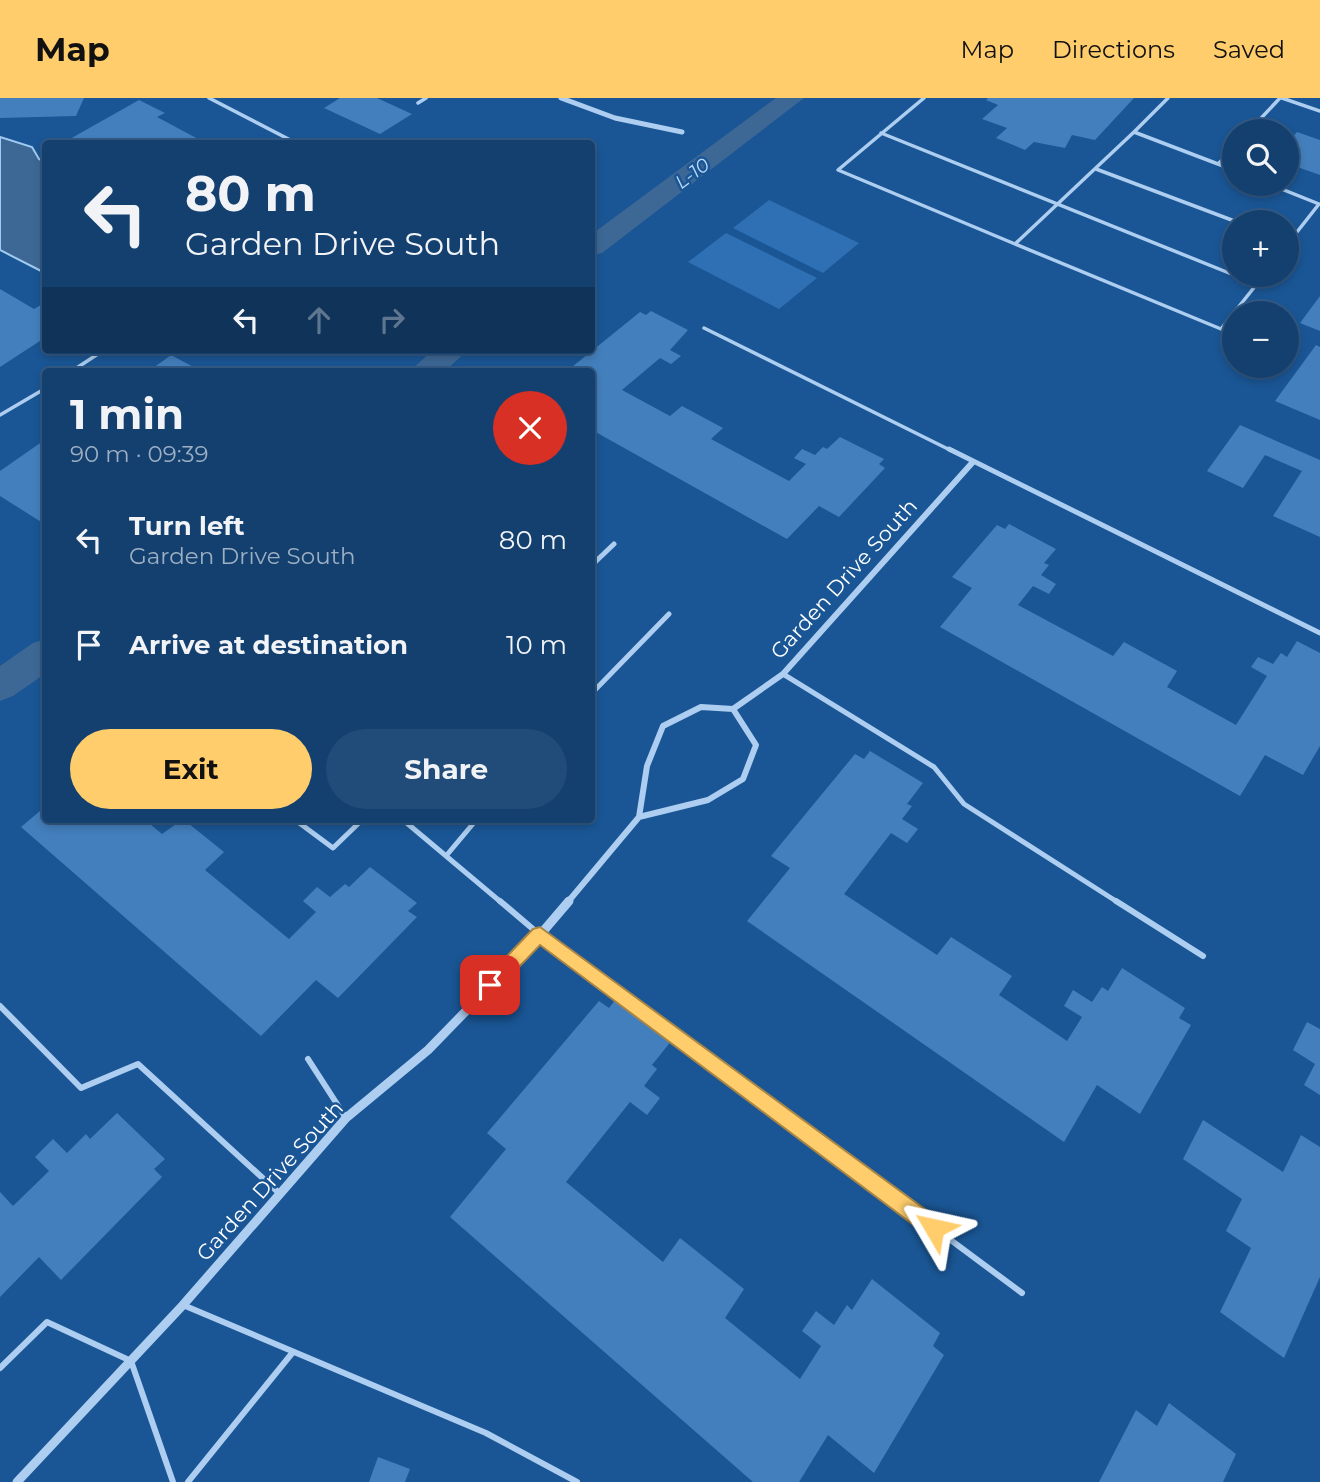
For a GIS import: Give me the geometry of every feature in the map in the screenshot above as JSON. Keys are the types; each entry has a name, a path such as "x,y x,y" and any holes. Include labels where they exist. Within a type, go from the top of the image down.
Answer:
{"street":[{"path":"561,98 615,118 682,132"},
{"name":"Garden Drive South","path":"17,1482 183,1305 346,1118 428,1051 540,935 639,817 648,766 663,726 701,707 733,709 783,674 972,463"},
{"path":"639,817 708,800 743,779 756,746 733,709"}],"lane":[{"path":"209,98 290,140"},
{"path":"418,103 426,98"},
{"path":"923,98 838,170 1221,329 1254,287"},
{"path":"1016,244 1168,98"},
{"path":"1261,119 1281,98 1320,111"},
{"path":"1135,132 1222,166"},
{"path":"881,134 1222,270"},
{"path":"1218,164 1222,160"},
{"path":"1096,169 1222,216"},
{"path":"1299,196 1319,204 1299,228"},
{"path":"704,328 1320,633"},
{"path":"77,368 98,354"},
{"path":"0,415 42,390"},
{"path":"595,562 614,544"},
{"path":"595,690 669,614"},
{"path":"783,674 934,767 964,804 1203,957"},
{"path":"299,823 333,848 359,823"},
{"path":"407,823 540,935 1022,1293"},
{"path":"446,856 474,823"},
{"path":"0,1006 81,1087 138,1064 279,1193"},
{"path":"308,1059 346,1118"},
{"path":"183,1305 486,1433 578,1482"},
{"path":"0,1368 47,1322 131,1361 173,1482"},
{"path":"188,1482 293,1352"}],"shaded area":[{"path":"0,137 32,147 42,160 42,271 0,250"},
{"path":"769,200 859,243 823,273 733,228"},
{"path":"726,233 817,278 779,309 688,262"}],"building":[{"path":"0,98 84,98 76,116 0,118"},
{"path":"340,98 377,98 412,114 380,134 324,108"},
{"path":"1134,98 1095,140 1072,135 1065,148 1034,142 1025,150 996,138 1007,128 982,119 998,105 986,100"},
{"path":"139,100 165,113 157,117 200,140 68,140"},
{"path":"1299,133 1320,140 1320,175 1299,168"},
{"path":"0,289 34,309 42,305 42,340 0,367"},
{"path":"1320,296 1320,331 1300,323"},
{"path":"651,311 688,330 670,350 681,356 671,364 660,358 622,390 670,416 682,406 723,428 711,439 789,481 806,464 794,458 802,449 815,455 823,447 827,449 840,437 884,459 879,464 885,468 839,517 819,506 787,539 595,432 595,368 571,368 588,354 595,354 595,348 640,312 646,315"},
{"path":"1316,345 1320,347 1320,420 1275,401 1292,378 1299,378 1299,368"},
{"path":"171,355 195,368 153,368"},
{"path":"1240,425 1320,460 1320,537 1273,516 1302,471 1265,455 1243,488 1207,471"},
{"path":"42,442 42,522 0,496 0,471"},
{"path":"1009,524 1056,549 1044,563 1049,565 1041,575 1056,584 1049,594 1033,586 1018,605 1113,656 1124,642 1177,671 1167,687 1236,725 1267,676 1251,667 1258,657 1273,664 1281,653 1287,657 1297,641 1320,653 1320,746 1303,775 1265,755 1240,796 940,627 972,588 952,577 997,525 1005,529"},
{"path":"870,751 923,783 907,804 912,806 902,819 918,829 907,843 891,833 844,894 937,955 951,937 1012,976 999,995 1067,1041 1082,1017 1064,1006 1073,990 1092,1002 1102,987 1108,991 1122,968 1185,1008 1179,1018 1191,1025 1140,1114 1097,1085 1064,1142 747,921 790,868 771,856 855,754 864,759"},
{"path":"42,809 42,823 149,823 162,834 177,823 188,823 224,852 205,870 289,939 316,912 303,901 317,887 330,897 345,884 349,887 370,867 417,903 408,911 417,917 338,998 316,980 261,1036 21,827"},
{"path":"616,999 672,1040 652,1065 657,1069 644,1086 660,1098 647,1115 630,1102 566,1182 663,1262 680,1238 744,1289 725,1318 800,1379 821,1346 802,1331 816,1311 834,1325 847,1305 852,1310 872,1279 940,1333 933,1346 944,1355 874,1473 828,1435 799,1482 753,1482 450,1217 506,1149 487,1133 599,1001 609,1008"},
{"path":"1307,1022 1320,1029 1320,1095 1304,1085 1315,1064 1293,1050"},
{"path":"117,1113 165,1159 154,1169 162,1177 61,1280 39,1257 0,1297 0,1192 13,1206 49,1171 35,1157 53,1139 67,1153 86,1134 90,1139"},
{"path":"1203,1120 1283,1172 1301,1135 1320,1147 1320,1277 1284,1358 1220,1312 1251,1248 1226,1231 1242,1199 1183,1159"},
{"path":"1169,1403 1236,1454 1223,1482 1099,1482 1136,1410 1157,1426"},
{"path":"378,1457 410,1469 405,1482 369,1482"}],"waterway":[{"name":"L-10","path":"595,245 792,98"},
{"name":"L-10","path":"429,368 448,354"},
{"name":"L-10","path":"0,686 42,656"}],"route":[{"path":"490,985 540,935 934,1228"}]}
